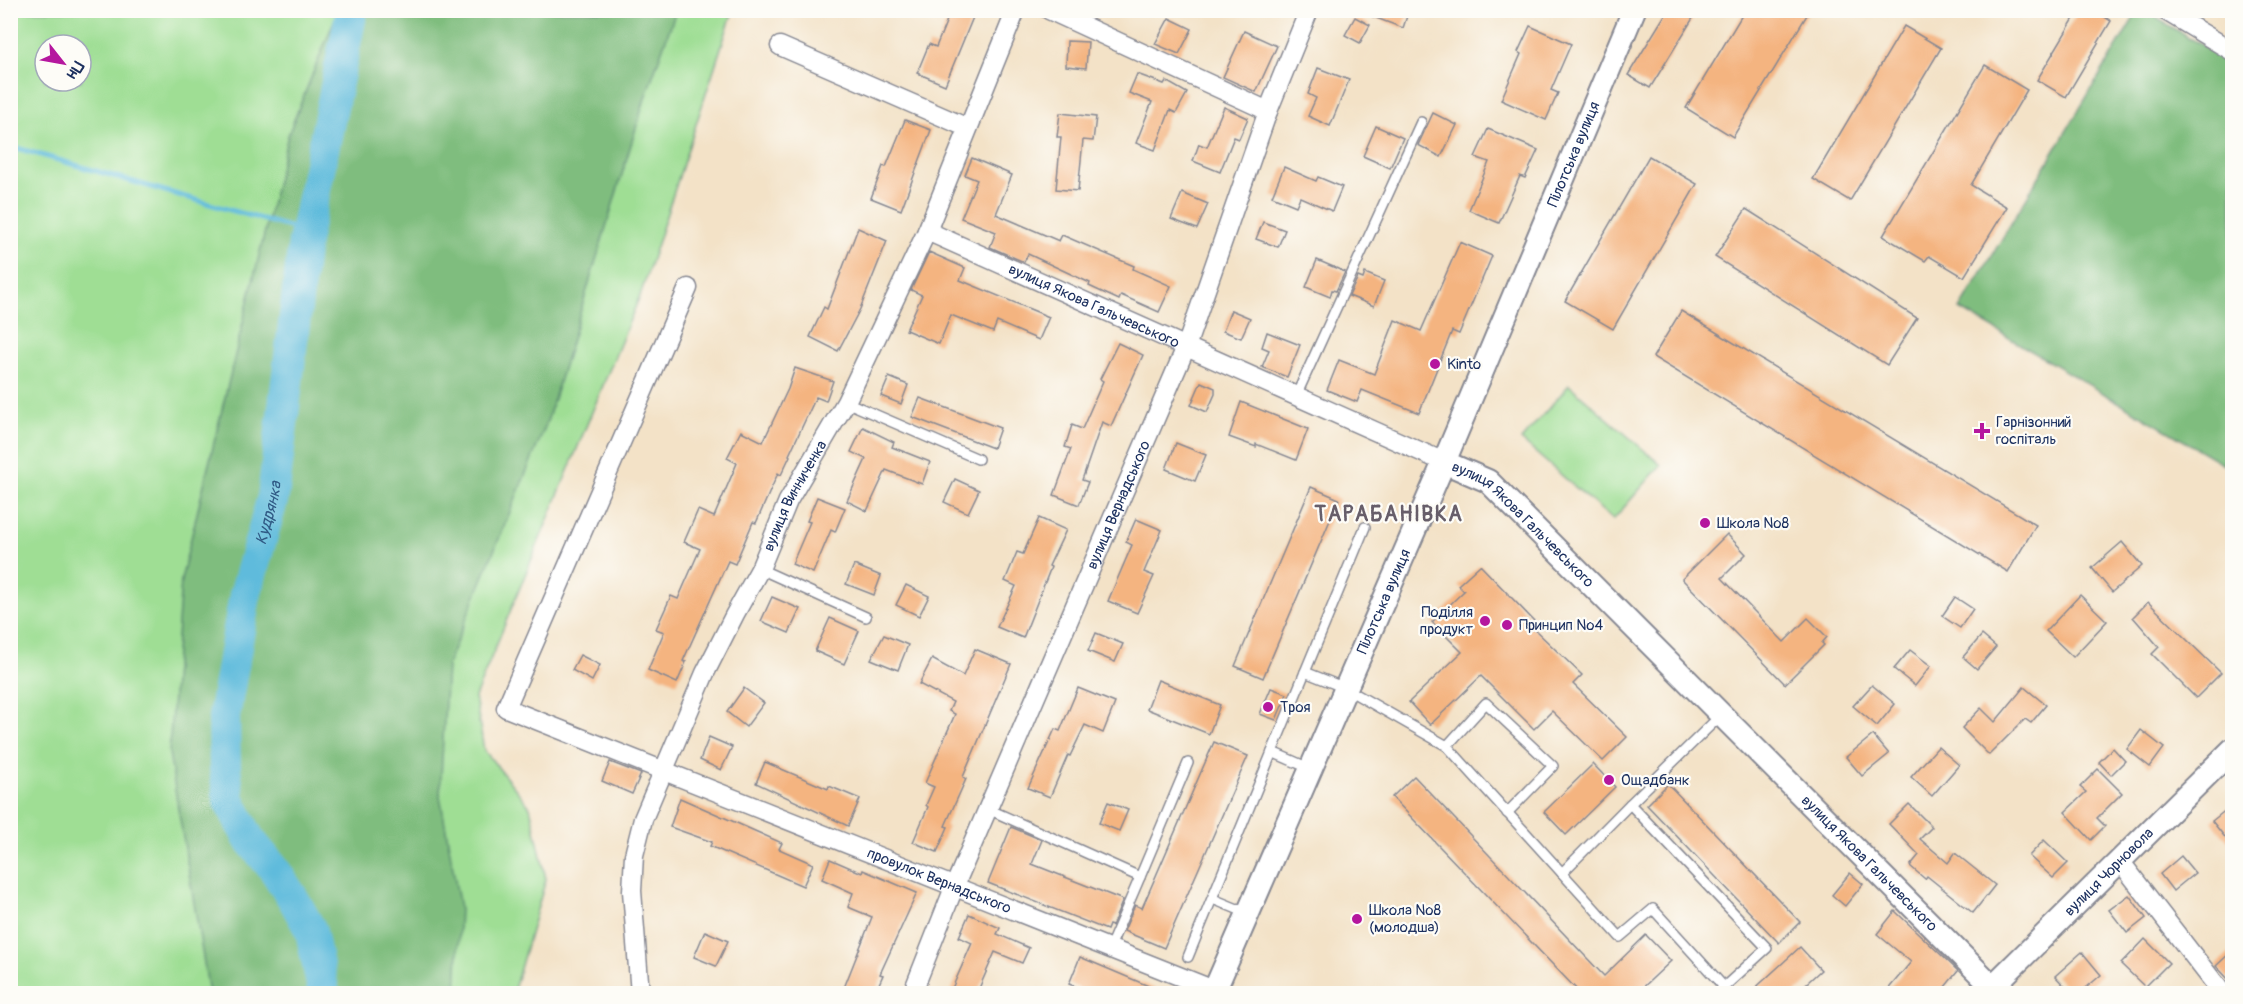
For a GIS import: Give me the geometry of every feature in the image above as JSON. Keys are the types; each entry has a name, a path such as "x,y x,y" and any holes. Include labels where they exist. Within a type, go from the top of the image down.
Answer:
{"street":[{"name":"вулиця Винниченка","path":"640,993 632,891 634,855 643,819 705,673 760,569 788,501 846,402 927,231 1016,10"},
{"path":"1049,10 1268,111"},
{"name":"вулиця Вернадського","path":"912,993 988,808 1186,347 1268,111 1309,10"},
{"name":"Пілотська вулиця","path":"1213,992 1444,462 1634,10"},
{"path":"2164,10 2232,51"},
{"path":"780,46 968,128"},
{"name":"вулиця Якова Гальчевського","path":"927,231 1488,481 1991,991"},
{"name":"провулок Вернадського","path":"688,288 506,708 956,885 1110,947 1213,992"},
{"name":"вулиця Чорновола","path":"1991,991 2232,750"},
{"path":"2120,861 2223,993"}],"lane":[{"path":"1296,396 1420,122"},
{"path":"846,402 978,459"},
{"path":"1188,957 1365,527"},
{"path":"760,569 866,617"},
{"path":"1305,672 1345,688 1447,746 1620,937 1653,909 1720,990 1767,948 1630,804"},
{"path":"1447,746 1486,703 1554,765 1507,813"},
{"path":"1562,873 1721,715"},
{"path":"1272,752 1310,769"},
{"path":"1110,947 1188,763"},
{"path":"988,808 1140,877"},
{"path":"1213,899 1247,913"}],"green space":[{"path":"10,11 733,11 641,293 475,697 484,750 530,807 546,879 513,993 11,993"},
{"path":"338,11 676,11 646,95 547,422 447,665 440,796 460,908 456,993 209,993 169,753 181,580 288,135"},
{"path":"2138,11 2145,11 2232,63 2232,469 1960,309"},
{"path":"1569,385 1661,465 1613,520 1521,440"}],"building":[{"path":"951,10 976,10 945,85 917,73 929,44 936,47"},
{"path":"1360,10 1409,10 1403,28 1360,12"},
{"path":"1668,10 1698,10 1650,88 1628,75"},
{"path":"1745,10 1810,10 1733,137 1686,108"},
{"path":"2079,10 2094,10 2111,21 2066,97 2037,80"},
{"path":"1355,17 1370,25 1360,43 1345,35"},
{"path":"1169,18 1192,29 1179,54 1155,44"},
{"path":"1530,26 1571,44 1551,90 1558,93 1546,120 1501,100 1521,54 1518,52"},
{"path":"1904,26 1941,48 1850,201 1813,179"},
{"path":"1244,31 1277,46 1256,92 1223,77"},
{"path":"1067,41 1088,42 1086,68 1066,66"},
{"path":"1985,65 2027,90 1971,185 2007,207 1964,277 1929,256 1925,261 1883,236"},
{"path":"1318,68 1349,80 1330,126 1308,116 1316,98 1308,94"},
{"path":"1137,74 1164,84 1166,81 1187,93 1176,113 1170,110 1155,150 1136,143 1152,102 1129,93"},
{"path":"1224,107 1248,118 1239,139 1234,137 1220,172 1193,161 1199,144 1207,147"},
{"path":"1060,113 1096,117 1093,141 1083,140 1078,191 1056,189 1061,137 1057,137"},
{"path":"1433,113 1457,125 1441,157 1418,145"},
{"path":"905,120 931,130 901,210 871,198"},
{"path":"1376,126 1403,138 1390,168 1363,156"},
{"path":"1488,129 1538,150 1525,178 1520,176 1499,223 1469,210 1489,162 1475,157"},
{"path":"1649,156 1697,184 1613,329 1565,301"},
{"path":"972,158 1012,175 996,214 1059,241 1062,235 1134,266 1133,269 1171,286 1159,312 1121,295 1119,300 1089,286 1090,283 1028,254 1024,262 990,247 996,232 961,218 977,180 965,175"},
{"path":"1284,167 1316,181 1318,177 1342,187 1332,211 1300,197 1296,206 1272,196"},
{"path":"1182,193 1208,204 1197,229 1171,219"},
{"path":"1746,209 1917,318 1887,365 1715,257"},
{"path":"1263,222 1285,230 1278,247 1256,239"},
{"path":"858,228 887,241 860,309 838,351 810,337 824,307 827,309"},
{"path":"1460,242 1492,256 1459,334 1452,331 1419,413 1362,390 1357,402 1327,390 1339,360 1374,374 1395,320 1421,331"},
{"path":"929,252 965,268 960,280 1049,317 1039,340 997,322 993,332 951,315 939,344 906,330 922,295 911,290"},
{"path":"1317,260 1345,272 1336,291 1332,290 1330,297 1306,287"},
{"path":"1365,273 1384,281 1374,306 1349,296 1358,277 1363,279"},
{"path":"1231,310 1250,318 1241,338 1223,331"},
{"path":"1681,311 2036,525 2008,572 1653,357"},
{"path":"1267,332 1300,345 1287,377 1262,367 1269,350 1262,347"},
{"path":"1118,343 1143,355 1111,426 1102,422 1082,480 1088,482 1079,505 1054,495 1071,449 1065,447 1072,425 1082,429 1103,381 1100,379"},
{"path":"795,368 833,381 826,401 816,397 781,475 778,473 735,564 728,561 683,661 686,662 677,683 648,670 664,632 656,629 671,596 678,599 700,549 684,542 698,510 714,517 737,463 727,458 741,431 763,442 788,389"},
{"path":"889,377 908,385 901,404 881,396"},
{"path":"1201,382 1215,388 1215,394 1207,412 1191,405"},
{"path":"920,398 1000,428 993,448 912,417"},
{"path":"1241,402 1308,429 1296,460 1256,444 1256,447 1229,437"},
{"path":"863,427 894,442 892,447 930,462 922,484 886,470 867,511 847,501 866,459 851,452"},
{"path":"1176,443 1206,455 1195,481 1166,469"},
{"path":"955,479 979,490 968,513 944,502"},
{"path":"1311,487 1339,499 1263,678 1235,666"},
{"path":"817,497 845,508 835,532 831,530 813,573 792,564 810,522 807,521"},
{"path":"1039,518 1066,530 1049,566 1051,567 1023,638 997,627 1016,586 1005,581 1017,552 1023,554"},
{"path":"1136,519 1162,530 1144,572 1154,576 1137,613 1108,601 1132,545 1126,542"},
{"path":"1727,534 1746,554 1722,578 1784,642 1808,618 1827,637 1822,643 1824,645 1785,684 1682,579"},
{"path":"2122,542 2142,566 2112,592 2092,568"},
{"path":"854,565 881,576 874,595 846,584"},
{"path":"1480,565 1536,623 1532,627 1582,675 1573,684 1627,737 1603,761 1552,711 1534,729 1481,676 1430,725 1409,702 1462,652 1432,622 1464,591 1458,585"},
{"path":"906,585 929,596 919,616 896,605"},
{"path":"2080,595 2107,621 2073,657 2046,631"},
{"path":"772,597 800,609 789,633 761,621"},
{"path":"1955,597 1973,609 1960,628 1942,616"},
{"path":"2148,602 2221,673 2196,698 2152,654 2159,647 2133,617"},
{"path":"830,618 859,631 844,664 815,651"},
{"path":"1096,633 1123,644 1115,662 1088,651"},
{"path":"884,635 908,645 898,670 871,659"},
{"path":"1982,635 1996,647 1977,669 1963,657"},
{"path":"975,649 1011,664 963,777 966,779 945,826 948,827 937,852 913,842 934,787 925,783 955,714 949,711 953,702 919,684 932,659 963,676"},
{"path":"1910,650 1931,666 1915,686 1894,669"},
{"path":"580,655 600,665 592,681 572,670"},
{"path":"1158,680 1220,705 1209,734 1147,709"},
{"path":"1872,685 1895,704 1877,726 1853,706"},
{"path":"2024,687 2046,705 2031,723 2025,719 1989,755 1962,728 1981,708 1995,722"},
{"path":"744,688 764,703 746,727 727,712"},
{"path":"1078,688 1115,703 1103,733 1085,725 1070,756 1068,755 1050,797 1028,788 1055,729 1060,731"},
{"path":"1271,688 1287,694 1276,720 1260,714"},
{"path":"2141,730 2164,748 2150,767 2127,749"},
{"path":"1873,735 1889,754 1862,776 1846,757"},
{"path":"709,737 732,747 721,770 700,760"},
{"path":"1214,742 1248,756 1164,948 1124,931 1135,905 1142,908"},
{"path":"1938,747 1959,765 1932,796 1911,777"},
{"path":"2113,748 2125,761 2111,775 2099,762"},
{"path":"610,762 641,774 632,794 602,781"},
{"path":"765,762 828,789 829,786 860,799 848,826 756,783"},
{"path":"1593,764 1615,787 1566,835 1544,812"},
{"path":"2098,769 2122,793 2097,818 2105,826 2091,840 2065,812 2086,792 2080,787"},
{"path":"1414,776 1604,976 1646,935 1671,961 1637,993 1580,993 1392,797"},
{"path":"1668,784 1800,922 1779,943 1647,805"},
{"path":"680,798 782,843 779,849 813,864 803,886 710,846 712,842 670,827"},
{"path":"1108,802 1128,810 1119,831 1099,823"},
{"path":"1909,804 1932,827 1920,839 1948,863 1955,853 1995,885 1973,913 1927,876 1925,879 1910,866 1919,855 1889,824"},
{"path":"2232,805 2232,846 2212,821"},
{"path":"1011,827 1042,840 1032,864 1123,900 1112,926 1109,925 1107,930 988,883"},
{"path":"2044,840 2068,863 2053,878 2029,856"},
{"path":"2181,856 2195,873 2173,891 2160,874"},
{"path":"830,859 917,893 880,974 883,975 875,993 842,993 872,917 848,907 853,893 822,879"},
{"path":"1850,873 1863,884 1845,906 1832,895"},
{"path":"2129,895 2146,918 2127,933 2109,910"},
{"path":"1895,911 1958,971 1940,993 1885,993 1911,962 1877,934"},
{"path":"969,914 1000,928 997,934 1029,948 1022,963 995,952 977,993 950,993 972,943 959,937"},
{"path":"705,931 728,941 716,966 694,957"},
{"path":"2145,939 2169,963 2145,987 2121,964"},
{"path":"1800,947 1821,970 1796,993 1750,993"},
{"path":"2232,951 2232,983 2216,966"},
{"path":"2082,952 2101,975 2080,993 2071,993 2055,976"},
{"path":"1080,957 1165,993 1092,993 1069,984"}],"waterway":[{"name":"Кудрянка","path":"324,994 311,931 274,869 249,839 229,800 225,768 224,717 245,595 273,497 304,242 352,10"},
{"path":"10,146 306,232"}],"place":[{"name":"Kinto","path":"1435,364"},
{"name":"Гарнізонний госпіталь","path":"1982,431"},
{"name":"Школа №8","path":"1705,523"},
{"name":"Поділля продукт","path":"1485,621"},
{"name":"Принцип №4","path":"1507,625"},
{"name":"Троя","path":"1268,707"},
{"name":"Ощадбанк","path":"1609,780"},
{"name":"Школа №8 (молодша)","path":"1357,919"}],"district":[{"name":"ТАРАБАНІВКА","path":"1389,514"}]}
